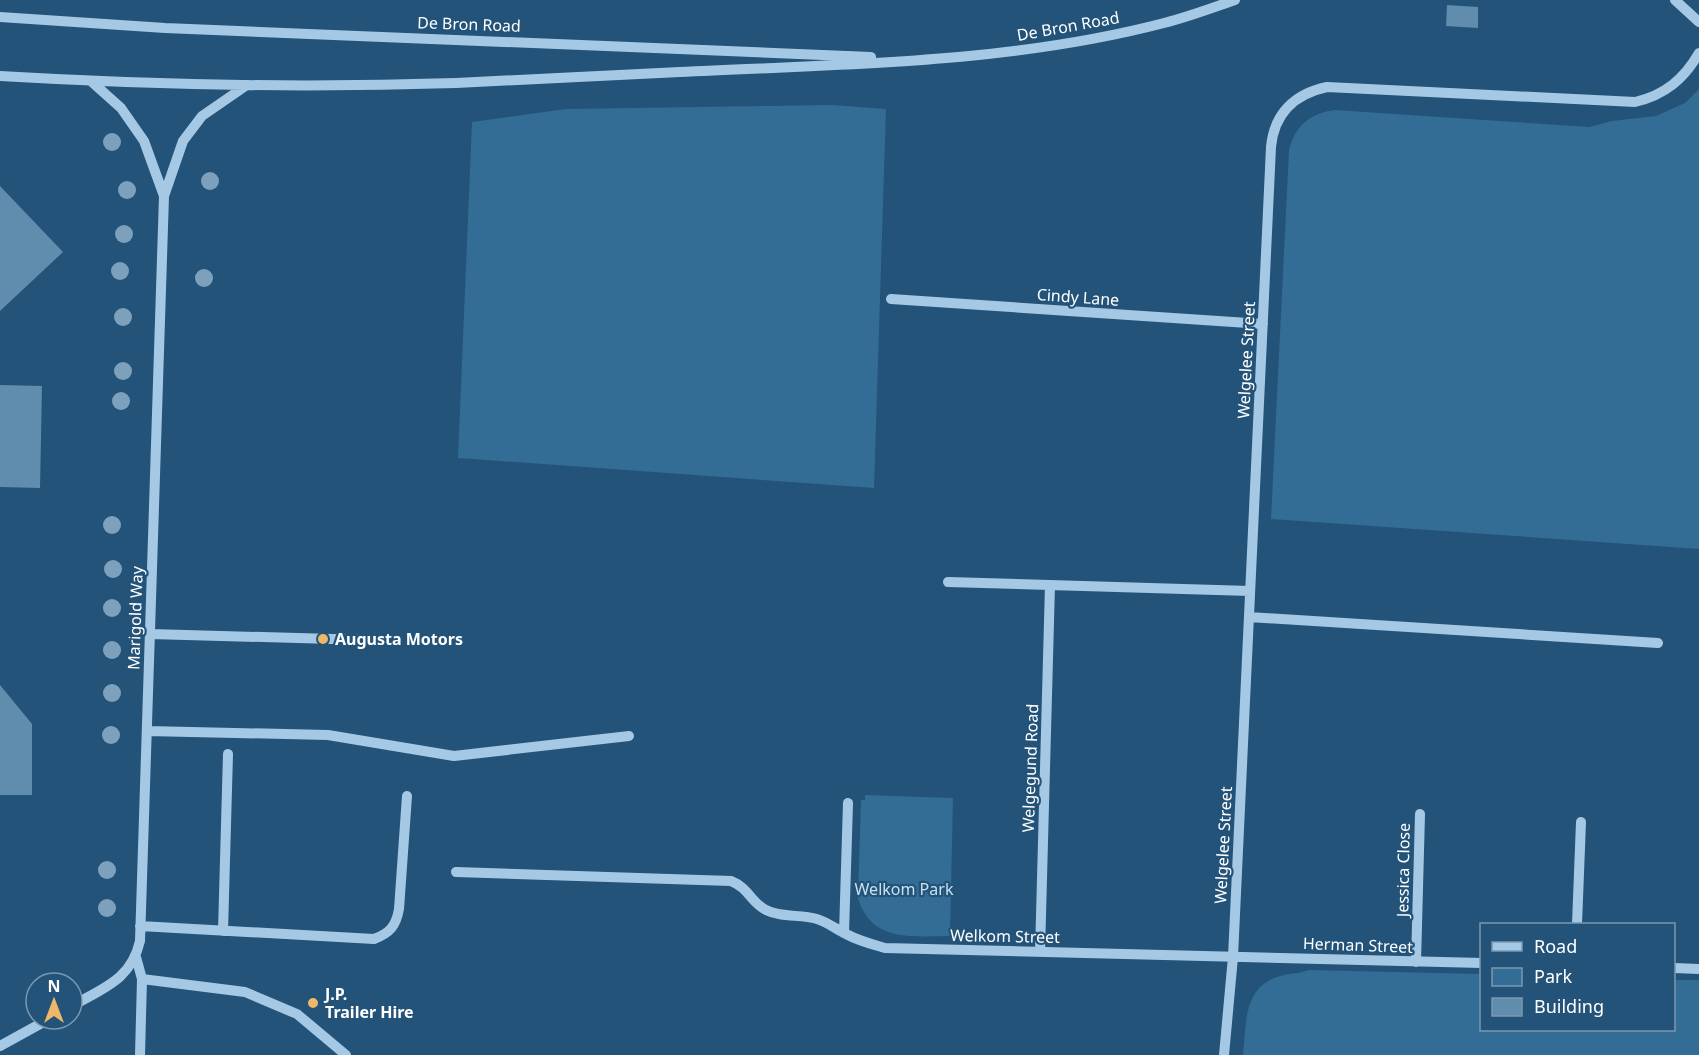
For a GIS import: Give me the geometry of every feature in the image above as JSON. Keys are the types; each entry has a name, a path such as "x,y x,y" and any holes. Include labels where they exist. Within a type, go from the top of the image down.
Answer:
{"street":[{"name":"De Bron Road","path":"0,76 92,82 247,85 454,83 937,59 1018,51 1098,37 1165,23 1235,0"},
{"path":"1675,0 1699,22"},
{"name":"De Bron Road","path":"0,17 165,28 937,59"},
{"name":"Welgelee Street","path":"1224,1055 1233,957 1272,134 1277,121 1285,109 1305,94 1327,87 1635,102 1652,98 1676,83 1699,53"},
{"name":"Marigold Way","path":"92,82 121,108 144,141 164,196"},
{"name":"Marigold Way","path":"136,957 140,941 164,196 183,141 202,116 247,85"},
{"name":"Cindy Lane","path":"891,299 1263,324"},
{"path":"948,582 1250,591"},
{"name":"Welgegund Road","path":"1040,952 1050,585"},
{"path":"1249,617 1658,643"},
{"path":"150,634 368,640"},
{"path":"147,731 328,735 454,756 629,736"},
{"path":"223,930 228,754"},
{"path":"140,926 374,939 393,930 399,909 406,796"},
{"path":"844,933 848,803"},
{"name":"Jessica Close","path":"1416,962 1420,814"},
{"path":"1577,923 1581,822"},
{"name":"Welkom Street","path":"456,872 721,879 740,885 760,906 767,910 783,915 802,915 820,920 863,942 885,948 1233,957"},
{"path":"136,957 142,979 140,1055"},
{"path":"84,999 115,982 130,967 136,957"},
{"name":"Herman Street","path":"1233,957 1480,963"},
{"path":"1675,968 1699,969"},
{"path":"142,979 245,992 297,1014 346,1055"},
{"path":"0,1046 27,1031"}],"green space":[{"path":"1699,89 1699,549 1271,519 1289,150 1295,134 1305,122 1318,114 1335,110 1589,127 1612,121 1656,116 1685,103"},
{"path":"832,105 886,109 874,488 458,458 472,122 566,109"},
{"name":"Welkom Park","path":"865,795 953,798 950,936 895,934 883,930 864,913 858,898 861,800 865,800"},
{"path":"1309,970 1480,974 1480,1031 1675,1031 1675,980 1699,980 1699,1055 1243,1055 1246,1020 1252,999 1266,982 1277,977"}],"building":[{"path":"1447,5 1478,7 1478,28 1446,26"},
{"path":"0,186 63,252 0,311"},
{"path":"0,385 42,386 40,488 0,487"},
{"path":"0,685 32,724 32,795 0,795"}],"place":[{"name":"Augusta Motors","path":"323,639"},
{"name":"J.P. Trailer Hire","path":"313,1003"}]}
